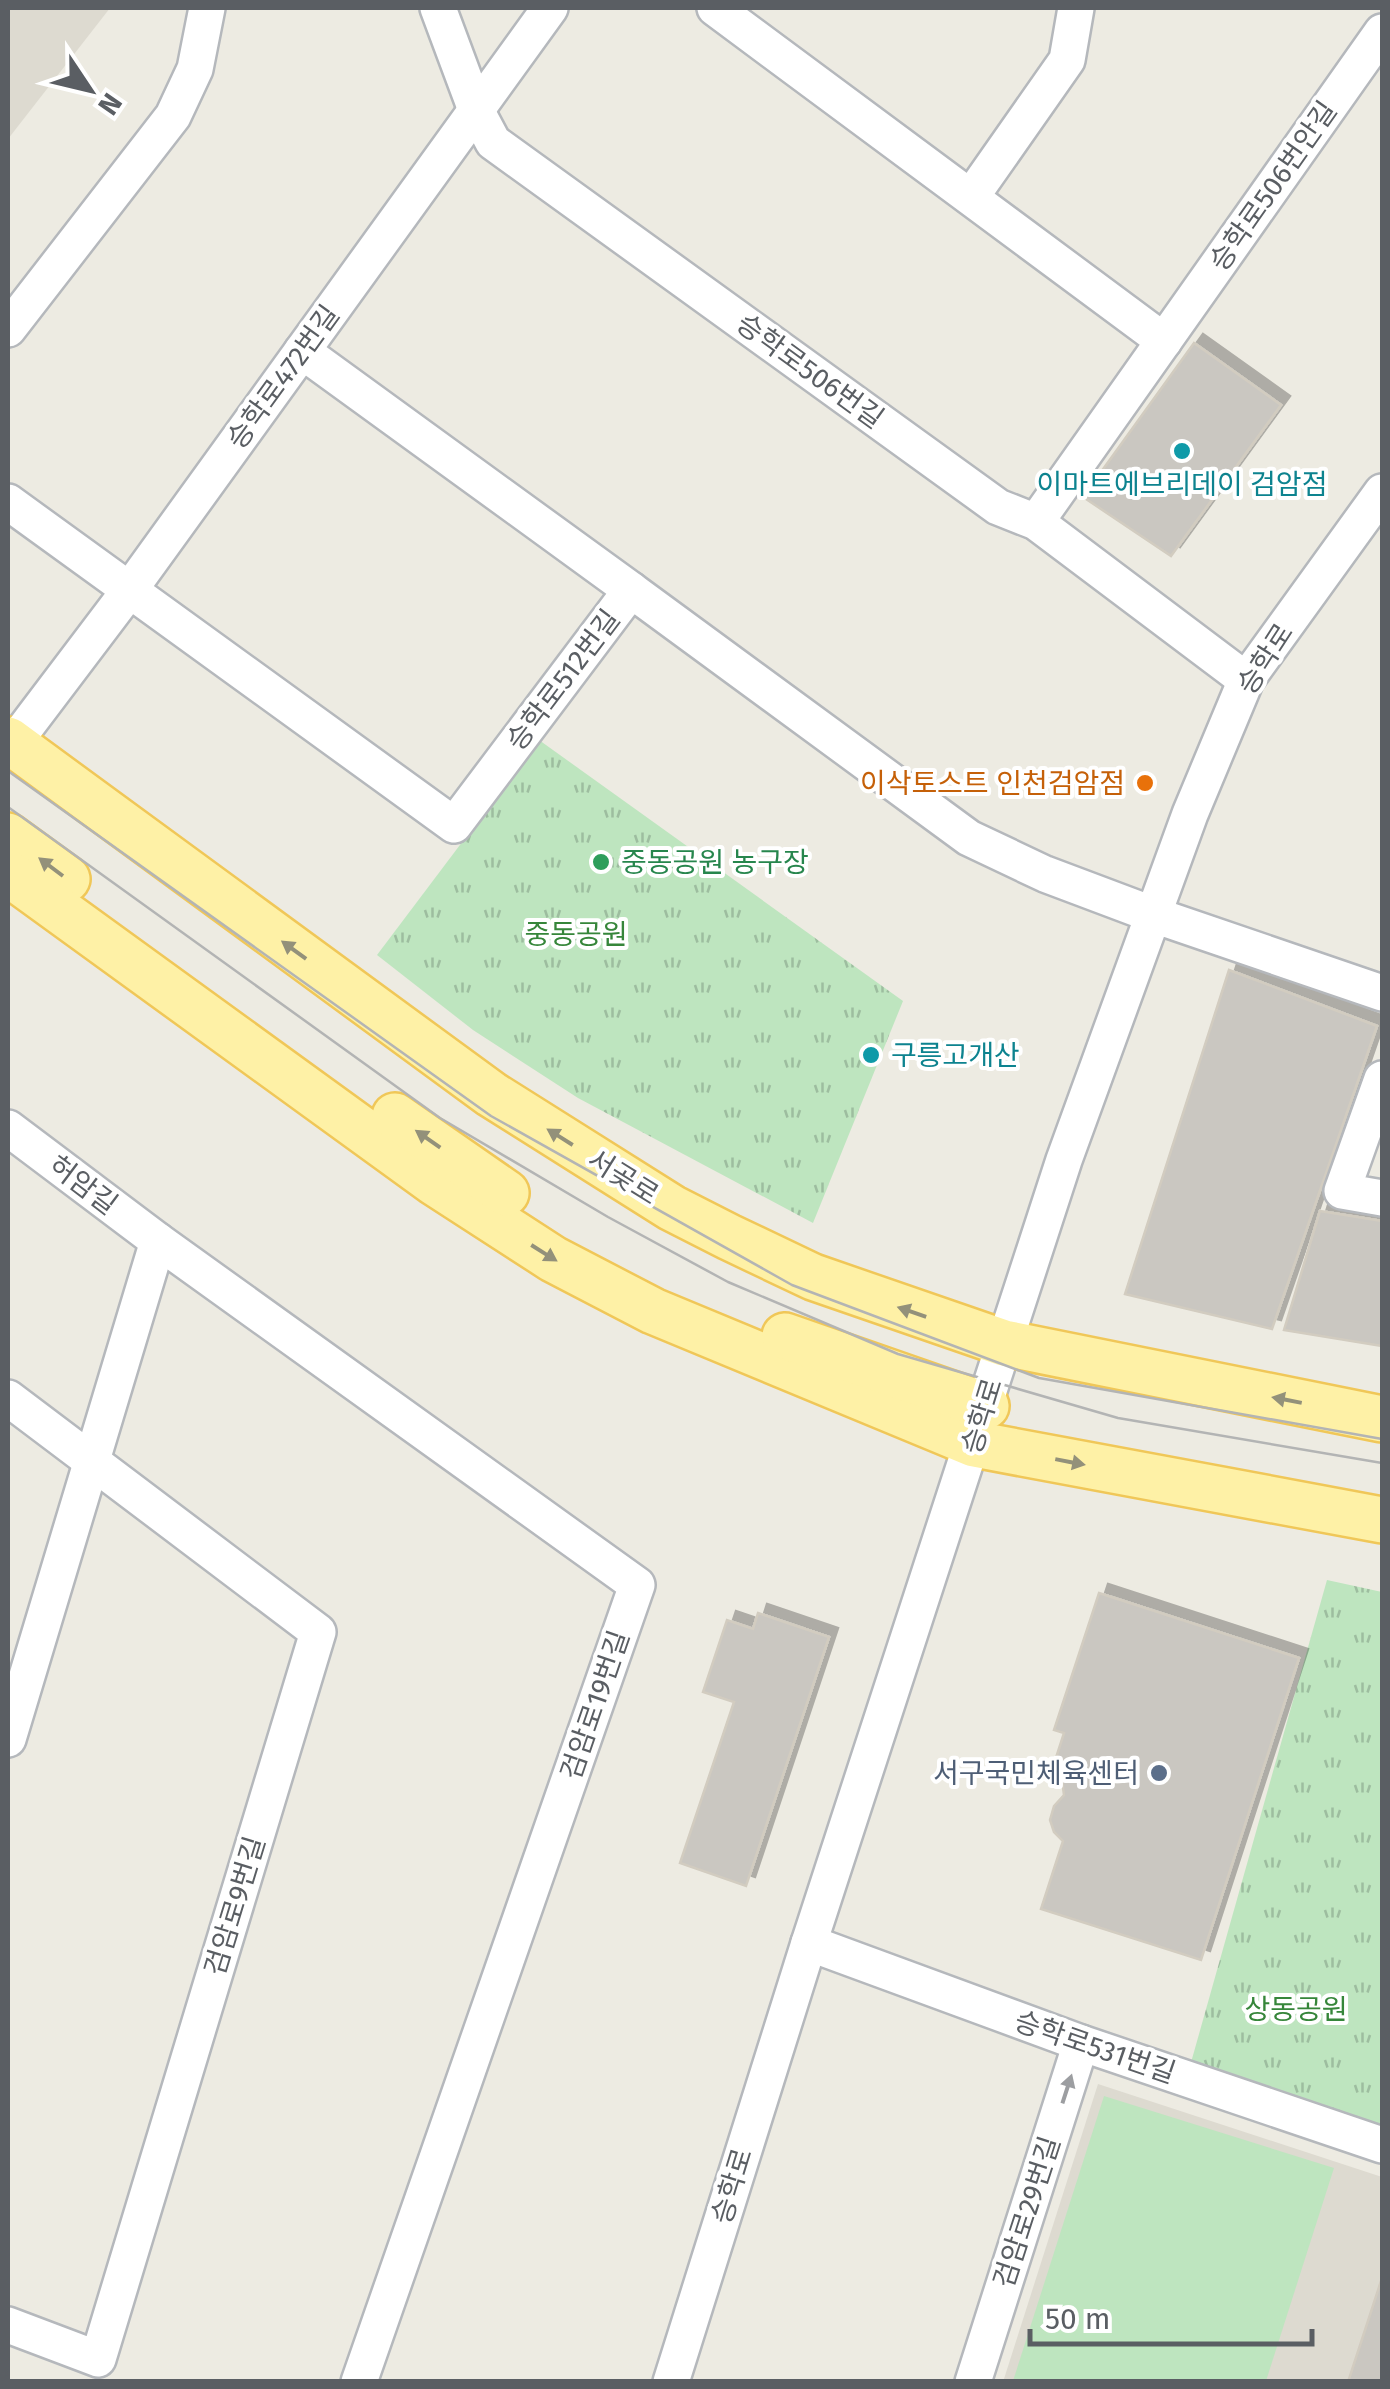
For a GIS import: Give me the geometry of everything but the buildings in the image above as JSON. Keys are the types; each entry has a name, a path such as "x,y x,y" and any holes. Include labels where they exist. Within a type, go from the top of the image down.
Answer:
{"main road":[{"name":"서곶로","path":"10,742 491,1094 672,1208 813,1277 1004,1344 1382,1419"},
{"path":"8,836 220,994 504,1192 613,1260 723,1314 980,1425"},
{"path":"8,874 434,1182 553,1259 653,1311 980,1425 1382,1520"}],"street":[{"path":"8,329 173,116 195,68 207,8"},
{"name":"승학로506번길","path":"438,8 476,110 494,142 998,507 1036,522 1246,680"},
{"name":"승학로472번길","path":"10,742 128,592 550,8"},
{"path":"715,8 1164,341"},
{"path":"971,198 1067,60 1076,8"},
{"name":"승학로506번안길","path":"1036,522 1382,32"},
{"path":"302,351 630,590"},
{"name":"승학로","path":"670,2382 808,1943 1064,1160 1190,814 1246,680 1382,492"},
{"name":"승학로512번길","path":"8,502 454,825 630,590 969,838 1045,874 1154,915 1382,993"},
{"path":"1382,1079 1342,1191 1382,1198"},
{"name":"허암길","path":"8,1128 158,1241"},
{"path":"8,1739 158,1241"},
{"name":"검암로19번길","path":"158,1241 637,1585 359,2382"},
{"path":"8,1398 92,1460"},
{"name":"서곶로","path":"1336,1410 1382,1403"},
{"name":"검암로9번길","path":"8,2326 98,2360 318,1632 92,1460"},
{"path":"1334,1511 1382,1542"},
{"name":"승학로531번길","path":"808,1943 1082,2044 1382,2145"},
{"name":"검암로29번길","path":"973,2382 1082,2044"}],"shaded area":[{"path":"8,8 110,8 8,139"},
{"path":"1098,2084 1382,2177 1382,2381 1003,2382"}],"green space":[{"name":"중동공원","path":"539,740 903,1001 813,1223 578,1098 473,1030 377,955"},
{"name":"상동공원","path":"1327,1580 1382,1592 1382,2131 1190,2066"},
{"path":"1104,2096 1334,2168 1266,2381 1013,2381"}],"tram line":[{"path":"8,771 491,1116 792,1285 1039,1378 1382,1439"},
{"path":"8,807 440,1118 728,1282 898,1354 1118,1418 1382,1463"}],"place":[{"name":"이마트에브리데이 검암점","path":"1182,451"},
{"name":"이삭토스트 인천검암점","path":"1145,783"},
{"name":"중동공원 농구장","path":"601,862"},
{"name":"구릉고개산","path":"871,1055"},
{"name":"서구국민체육센터","path":"1159,1773"}]}
